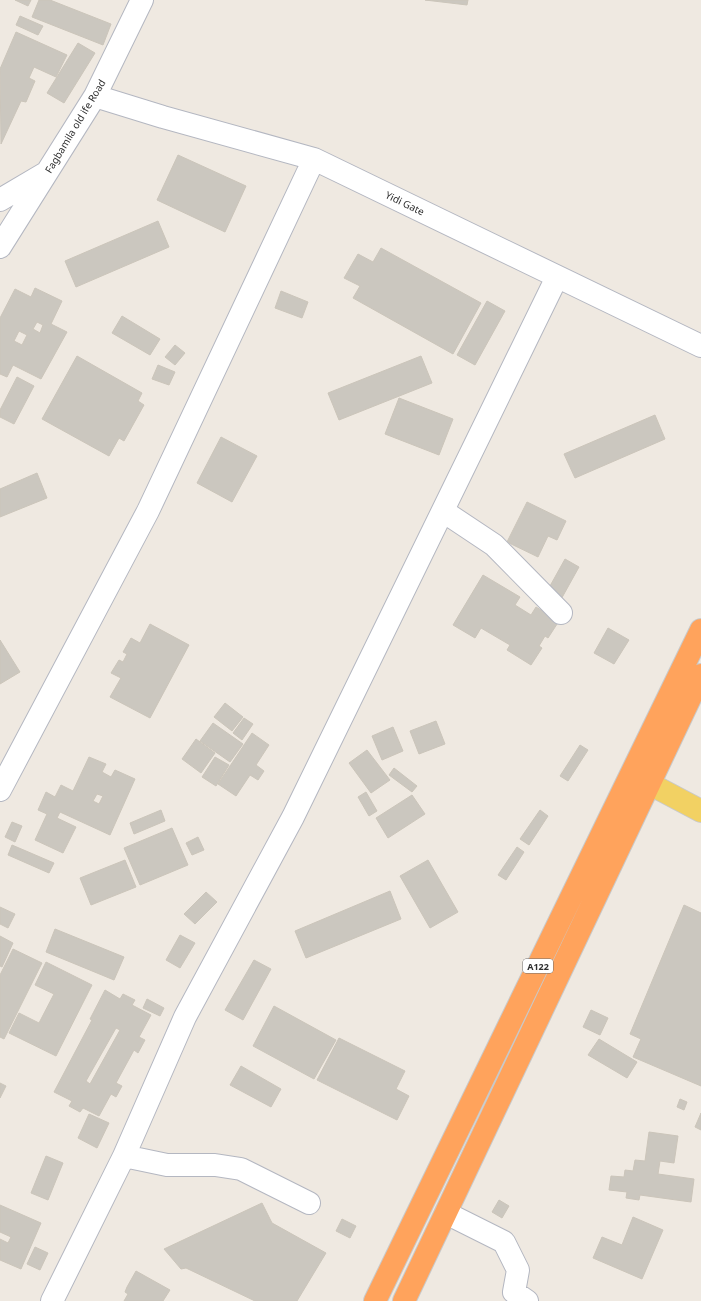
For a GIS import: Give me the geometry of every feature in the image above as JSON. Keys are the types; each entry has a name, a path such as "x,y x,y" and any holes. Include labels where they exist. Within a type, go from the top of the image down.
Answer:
{"highway":[{"name":"A122","path":"404,1301 446,1213 640,780 701,630"},
{"name":"A122","path":"375,1301 640,780 701,675"}],"main road":[{"path":"640,780 701,811"}],"street":[{"name":"Fagbamila old ife Road","path":"0,248 95,96 142,0"},
{"name":"Yidi Gate","path":"95,96 163,118 314,159 701,346"},
{"path":"0,790 148,511 314,159"},
{"path":"0,200 47,172"},
{"path":"52,1301 124,1156 185,1017 293,817 557,277"},
{"path":"443,511 494,545 561,613"},
{"path":"124,1156 167,1165 215,1165 241,1169 309,1203"},
{"path":"446,1213 504,1242 518,1270 514,1292 527,1301"}],"building":[{"path":"15,0 31,0 28,6"},
{"path":"39,0 50,0 111,24 103,45 32,17"},
{"path":"425,0 468,0 467,5"},
{"path":"20,16 43,26 38,35 16,25"},
{"path":"16,32 67,55 56,77 34,67 29,78 35,81 26,102 21,101 1,144 0,69"},
{"path":"78,43 95,53 64,103 47,93"},
{"path":"178,155 246,186 225,232 157,200"},
{"path":"158,221 169,247 76,287 65,261"},
{"path":"381,248 481,303 453,354 353,298 360,286 344,278 358,254 373,262"},
{"path":"35,288 62,301 51,324 67,332 41,379 13,365 7,377 0,374 0,318 15,289 31,297","holes":["37,322 43,325 40,333 33,329","19,331 27,335 22,345 14,341"]},
{"path":"281,291 308,302 302,318 275,308"},
{"path":"487,301 505,311 475,365 457,355"},
{"path":"122,316 160,339 150,355 112,333"},
{"path":"175,345 185,353 175,365 165,357"},
{"path":"77,356 142,393 138,401 144,405 124,441 119,438 109,456 42,419"},
{"path":"421,356 432,383 339,420 328,393"},
{"path":"158,365 175,372 169,385 152,379"},
{"path":"17,377 34,386 14,424 0,417 0,410"},
{"path":"399,398 453,419 439,455 385,434"},
{"path":"655,415 665,439 575,478 564,454"},
{"path":"221,437 257,456 232,502 197,483"},
{"path":"37,473 47,498 0,517 0,489"},
{"path":"527,502 566,521 557,540 548,536 538,557 507,542"},
{"path":"565,559 579,567 559,603 545,595"},
{"path":"483,575 520,597 515,605 531,615 536,607 559,621 548,638 545,636 539,646 542,648 531,665 507,650 510,645 481,628 475,638 453,625"},
{"path":"150,624 189,645 150,718 110,697 121,678 111,673 119,660 123,662 127,654 123,652 131,638 140,643"},
{"path":"608,628 629,640 614,664 594,653"},
{"path":"0,640 20,672 0,684"},
{"path":"225,703 243,717 232,731 214,717"},
{"path":"244,718 253,724 242,740 233,733"},
{"path":"436,721 445,744 419,754 410,731"},
{"path":"213,723 243,744 230,762 200,741"},
{"path":"393,727 403,751 382,760 372,736"},
{"path":"252,733 269,745 256,765 264,771 258,780 250,775 236,796 218,784"},
{"path":"196,739 215,753 201,773 182,759"},
{"path":"580,745 588,750 568,781 560,776"},
{"path":"367,750 390,780 371,793 349,763"},
{"path":"89,757 106,764 102,772 111,777 115,770 135,779 110,835 60,812 57,818 76,827 63,853 35,840 47,814 38,810 46,792 55,797 61,785 73,791","holes":["97,794 103,796 99,804 93,801"]},
{"path":"215,757 229,765 216,786 202,777"},
{"path":"394,768 417,786 412,792 389,775"},
{"path":"366,792 377,811 369,816 358,797"},
{"path":"412,795 425,814 388,838 376,818"},
{"path":"161,810 165,821 134,834 130,823"},
{"path":"540,810 548,816 529,845 520,839"},
{"path":"12,822 22,826 15,842 5,837"},
{"path":"172,828 188,865 140,885 124,848"},
{"path":"198,837 204,850 192,855 186,843"},
{"path":"12,845 54,863 49,873 8,855"},
{"path":"517,847 524,852 506,880 498,875"},
{"path":"125,860 136,887 91,905 80,878"},
{"path":"428,860 458,912 430,928 400,876"},
{"path":"390,891 401,919 306,958 295,931"},
{"path":"206,892 217,902 195,924 184,914"},
{"path":"684,905 701,913 701,1086 633,1057 641,1039 630,1034"},
{"path":"0,907 15,914 8,928 0,924"},
{"path":"55,929 124,957 114,980 46,952"},
{"path":"180,935 195,943 180,968 166,960"},
{"path":"0,936 13,943 2,967 0,966"},
{"path":"13,949 42,963 4,1039 0,1037 0,975"},
{"path":"254,960 271,969 243,1020 225,1010"},
{"path":"46,962 92,985 56,1056 9,1033 19,1013 39,1023 54,994 35,985"},
{"path":"105,990 120,999 123,994 135,1000 132,1005 151,1015 139,1037 145,1040 138,1053 134,1050 116,1083 122,1086 116,1097 111,1094 99,1116 83,1108 80,1112 69,1106 72,1101 54,1092 92,1020 90,1019","holes":["116,1028 120,1030 90,1084 86,1081"]},
{"path":"147,999 164,1008 160,1016 143,1008"},
{"path":"274,1006 336,1040 314,1079 253,1046"},
{"path":"591,1010 608,1018 600,1035 583,1027"},
{"path":"339,1038 405,1071 396,1089 409,1096 397,1120 317,1080"},
{"path":"599,1039 637,1062 627,1078 588,1055"},
{"path":"241,1066 281,1089 271,1107 230,1085"},
{"path":"0,1083 6,1086 0,1098"},
{"path":"680,1099 687,1102 684,1110 677,1107"},
{"path":"701,1113 701,1130 695,1127"},
{"path":"89,1114 109,1123 97,1148 78,1138"},
{"path":"649,1132 678,1136 674,1163 660,1161 658,1174 694,1179 691,1202 640,1195 639,1200 626,1198 627,1192 609,1190 611,1176 624,1177 625,1170 633,1171 635,1160 645,1161"},
{"path":"46,1156 63,1163 48,1200 31,1193"},
{"path":"499,1200 509,1206 502,1218 492,1212"},
{"path":"262,1203 272,1223 326,1253 297,1301 255,1301 186,1268 181,1269 164,1249"},
{"path":"0,1205 41,1223 21,1269 0,1260 0,1239 8,1243 11,1237 0,1232"},
{"path":"633,1217 663,1230 642,1279 593,1258 602,1237 622,1245"},
{"path":"342,1219 356,1226 350,1238 336,1231"},
{"path":"35,1247 48,1253 40,1270 27,1264"},
{"path":"136,1271 170,1290 163,1301 124,1301 128,1294 125,1292 127,1287"}]}
